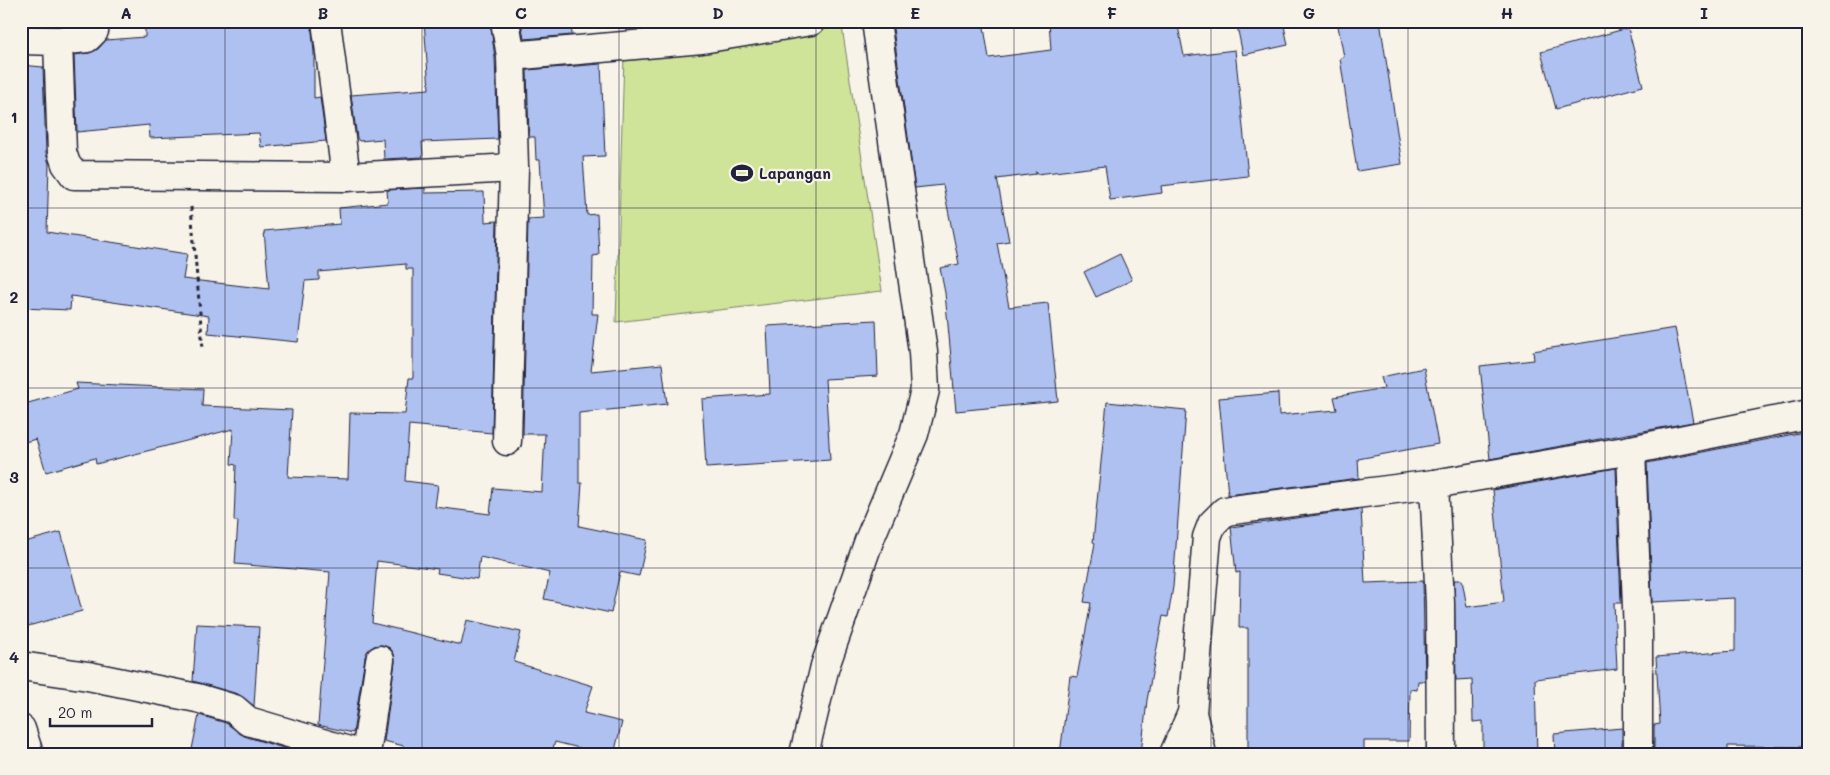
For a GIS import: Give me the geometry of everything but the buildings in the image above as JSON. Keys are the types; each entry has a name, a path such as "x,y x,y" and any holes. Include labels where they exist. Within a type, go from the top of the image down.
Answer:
{"street":[{"path":"21,40 58,41 87,38 94,32 96,21"},
{"path":"326,21 346,177"},
{"path":"505,21 511,56 514,168 507,441"},
{"path":"511,56 702,39 810,21"},
{"path":"804,754 824,666 870,538 914,434 925,390 923,352 876,21"},
{"path":"58,41 62,152 66,164 74,175 346,177 514,168"},
{"path":"1174,754 1192,713 1208,537 1212,524 1225,511 1434,484 1631,450 1809,414"},
{"path":"1631,450 1638,634 1638,754"},
{"path":"1434,484 1440,602 1441,754"},
{"path":"366,754 380,660"},
{"path":"21,666 88,676 197,698 234,709 248,721 359,754"},
{"path":"1192,713 1202,754"},
{"path":"21,729 29,754"}],"path":[{"path":"188,176 203,349"}],"green space":[{"name":"Lapangan","path":"842,27 882,291 616,322 624,56"}],"place":[{"name":"Lapangan","path":"742,173"}]}
